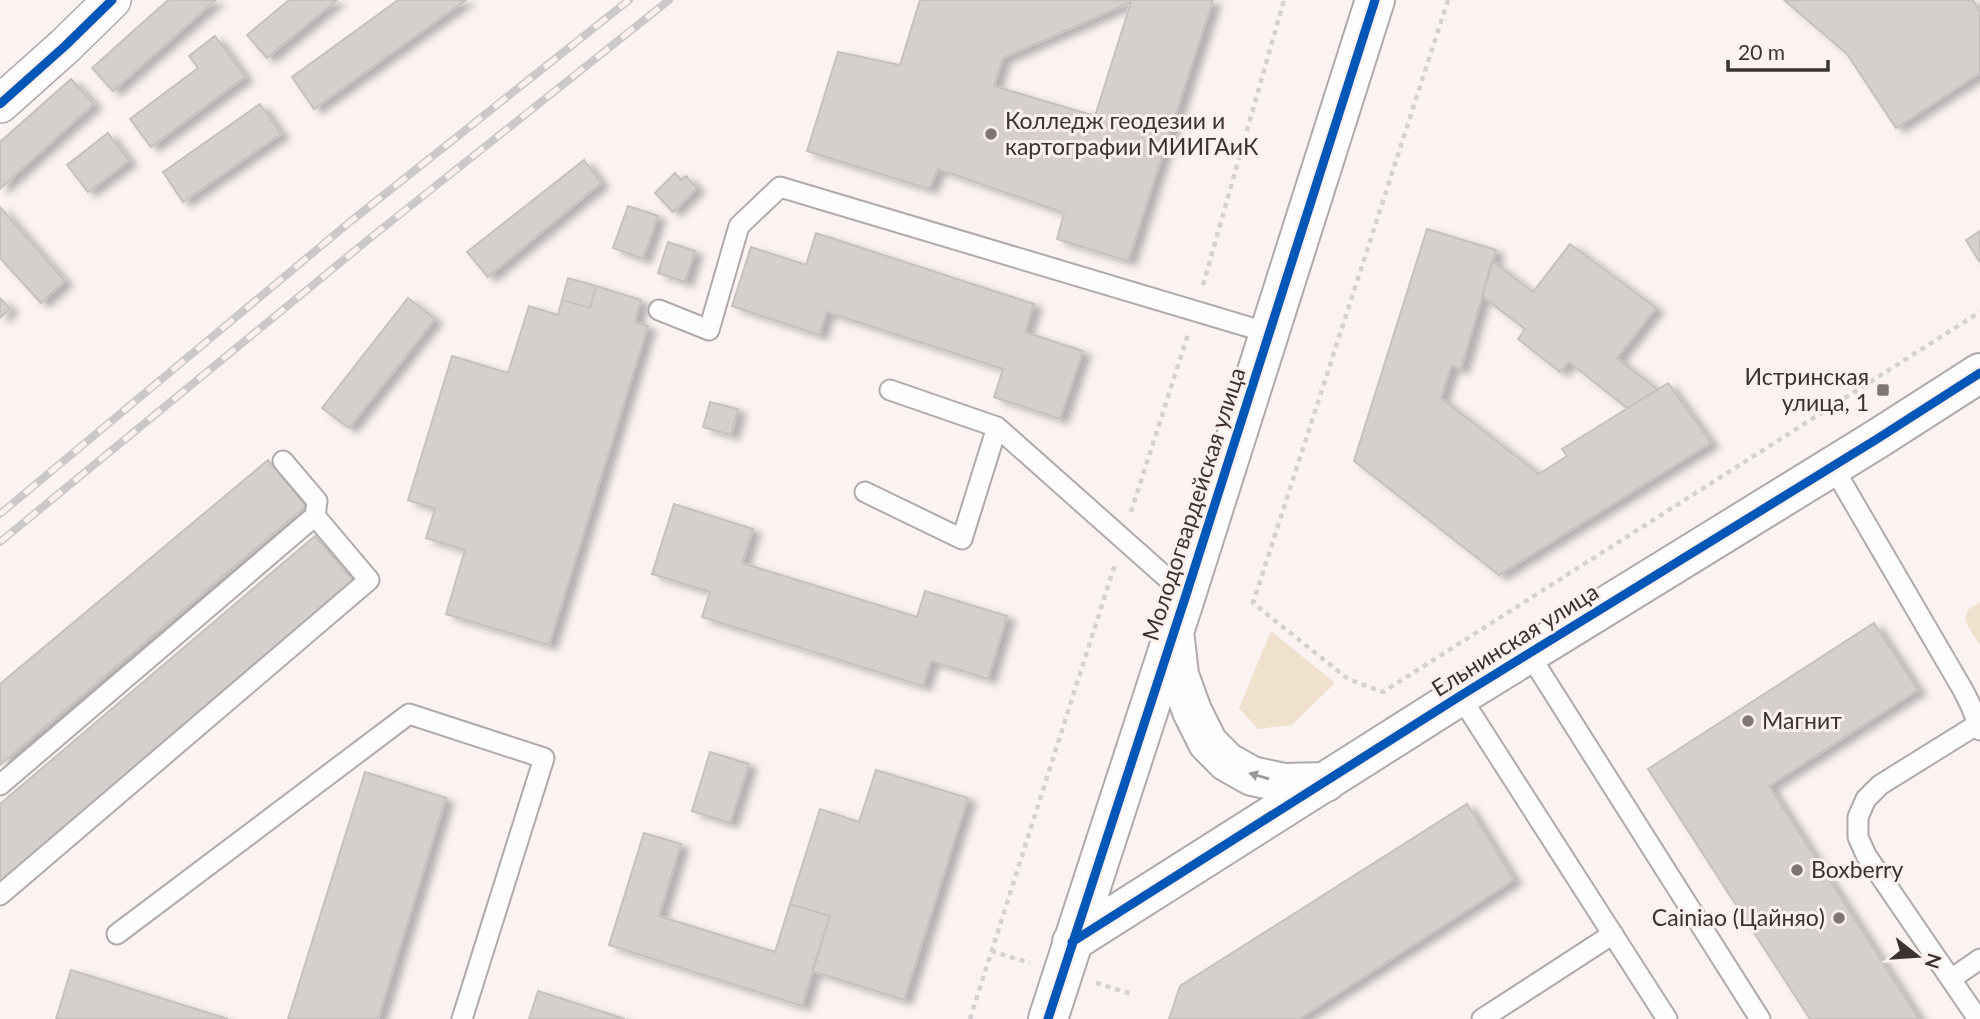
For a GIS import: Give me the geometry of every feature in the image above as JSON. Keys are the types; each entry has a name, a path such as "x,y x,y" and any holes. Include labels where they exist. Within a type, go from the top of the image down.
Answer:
{"street":[{"path":"0,104 112,0"},
{"name":"Молодогвардейская улица","path":"1048,1019 1375,0"},
{"name":"Ельнинская улица","path":"1072,942 1460,696 1833,467 1980,373"},
{"path":"1180,612 1179,675 1192,711 1208,743 1227,762 1252,776 1284,783 1326,782"}],"lane":[{"path":"659,310 709,330 739,226 780,187 1269,334"},
{"path":"891,390 997,427 1180,612"},
{"path":"864,492 962,539 997,427"},
{"path":"0,785 315,516 317,501 283,461"},
{"path":"1833,467 1963,690 1979,727 1881,785 1866,799 1858,817 1858,837 1866,855 1978,1019"},
{"path":"0,895 369,580 315,516"},
{"path":"1529,654 1760,1019"},
{"path":"1460,696 1667,1019"},
{"path":"117,934 409,714 544,758 462,1019"},
{"path":"1482,1019 1613,934"},
{"path":"1951,979 1980,959"}],"path":[{"path":"1448,0 1253,603 1348,679 1383,692 1980,312"}],"shaded area":[{"path":"1980,602 1980,645 1965,618 1968,610"},
{"path":"1271,631 1335,683 1292,725 1258,729 1239,708"}],"building":[{"path":"168,0 216,0 113,91 92,68"},
{"path":"289,0 337,0 267,58 247,35"},
{"path":"398,0 466,0 314,109 292,77"},
{"name":"Колледж геодезии и картографии МИИГАиК","path":"920,0 1213,0 1128,261 1057,239 1064,213 938,169 929,189 807,151 838,52 900,65","holes":["1131,2 1095,116 994,86 1003,58"]},
{"path":"1784,0 1973,0 1980,12 1980,73 1896,128 1847,54"},
{"path":"215,36 245,77 151,147 130,119 198,68 189,56"},
{"path":"71,79 94,104 0,189 0,142"},
{"path":"260,104 281,134 183,202 163,172"},
{"path":"108,133 129,161 88,192 67,165"},
{"path":"584,160 601,183 488,277 467,252"},
{"path":"675,173 681,180 686,176 697,188 673,212 655,193"},
{"path":"628,206 658,216 643,259 613,248"},
{"path":"0,207 65,281 41,303 0,258"},
{"path":"1427,229 1496,250 1461,369 1451,366 1441,398 1539,474 1567,456 1562,449 1668,383 1711,443 1499,575 1354,461"},
{"path":"1980,231 1980,260 1979,261 1966,240"},
{"path":"816,233 1034,304 1025,332 1083,351 1060,419 994,397 1003,369 827,312 819,335 732,306 751,247 806,265"},
{"path":"668,242 695,251 685,282 658,273"},
{"path":"1570,244 1656,308 1617,358 1658,390 1627,408 1569,362 1560,372 1518,339 1525,329 1482,296 1492,261 1533,292"},
{"path":"568,278 596,286 590,308 562,300"},
{"path":"596,286 641,300 635,322 648,326 549,645 446,614 465,550 426,538 435,509 408,500 452,356 508,373 529,306 558,315 562,300 590,308"},
{"path":"0,298 10,309 0,318"},
{"path":"408,298 435,319 349,428 322,408"},
{"path":"710,402 738,409 731,435 703,427"},
{"path":"268,460 306,506 0,765 0,684"},
{"path":"674,504 753,529 742,563 917,617 925,591 1007,616 988,679 931,661 923,686 702,617 710,592 652,574"},
{"path":"315,536 354,581 0,882 0,804"},
{"path":"1874,623 1918,690 1769,786 1919,1019 1810,1019 1648,769"},
{"path":"710,752 749,764 730,823 692,811"},
{"path":"876,770 968,798 904,1000 812,971 830,916 790,904 820,809 859,822"},
{"path":"365,772 446,798 378,1019 288,1019"},
{"path":"1467,804 1514,880 1299,1019 1169,1019 1180,986"},
{"path":"644,833 681,844 659,916 775,952 790,904 830,916 802,1006 609,945"},
{"path":"71,970 228,1019 56,1019"},
{"path":"538,991 625,1019 529,1019"}],"railway":[{"path":"0,514 351,221 629,0"},
{"path":"0,542 369,239 669,0"}],"cycle path":[{"path":"0,104 112,0"},
{"path":"1048,1019 1375,0"},
{"path":"1072,942 1460,696 1980,373"}],"place":[{"name":"Колледж геодезии и картографии МИИГАиК","path":"991,134"},
{"name":"Истринская улица, 1","path":"1883,390"},
{"name":"Магнит","path":"1748,721"},
{"name":"Boxberry","path":"1797,870"},
{"name":"Cainiao (Цайняо)","path":"1839,918"}]}
